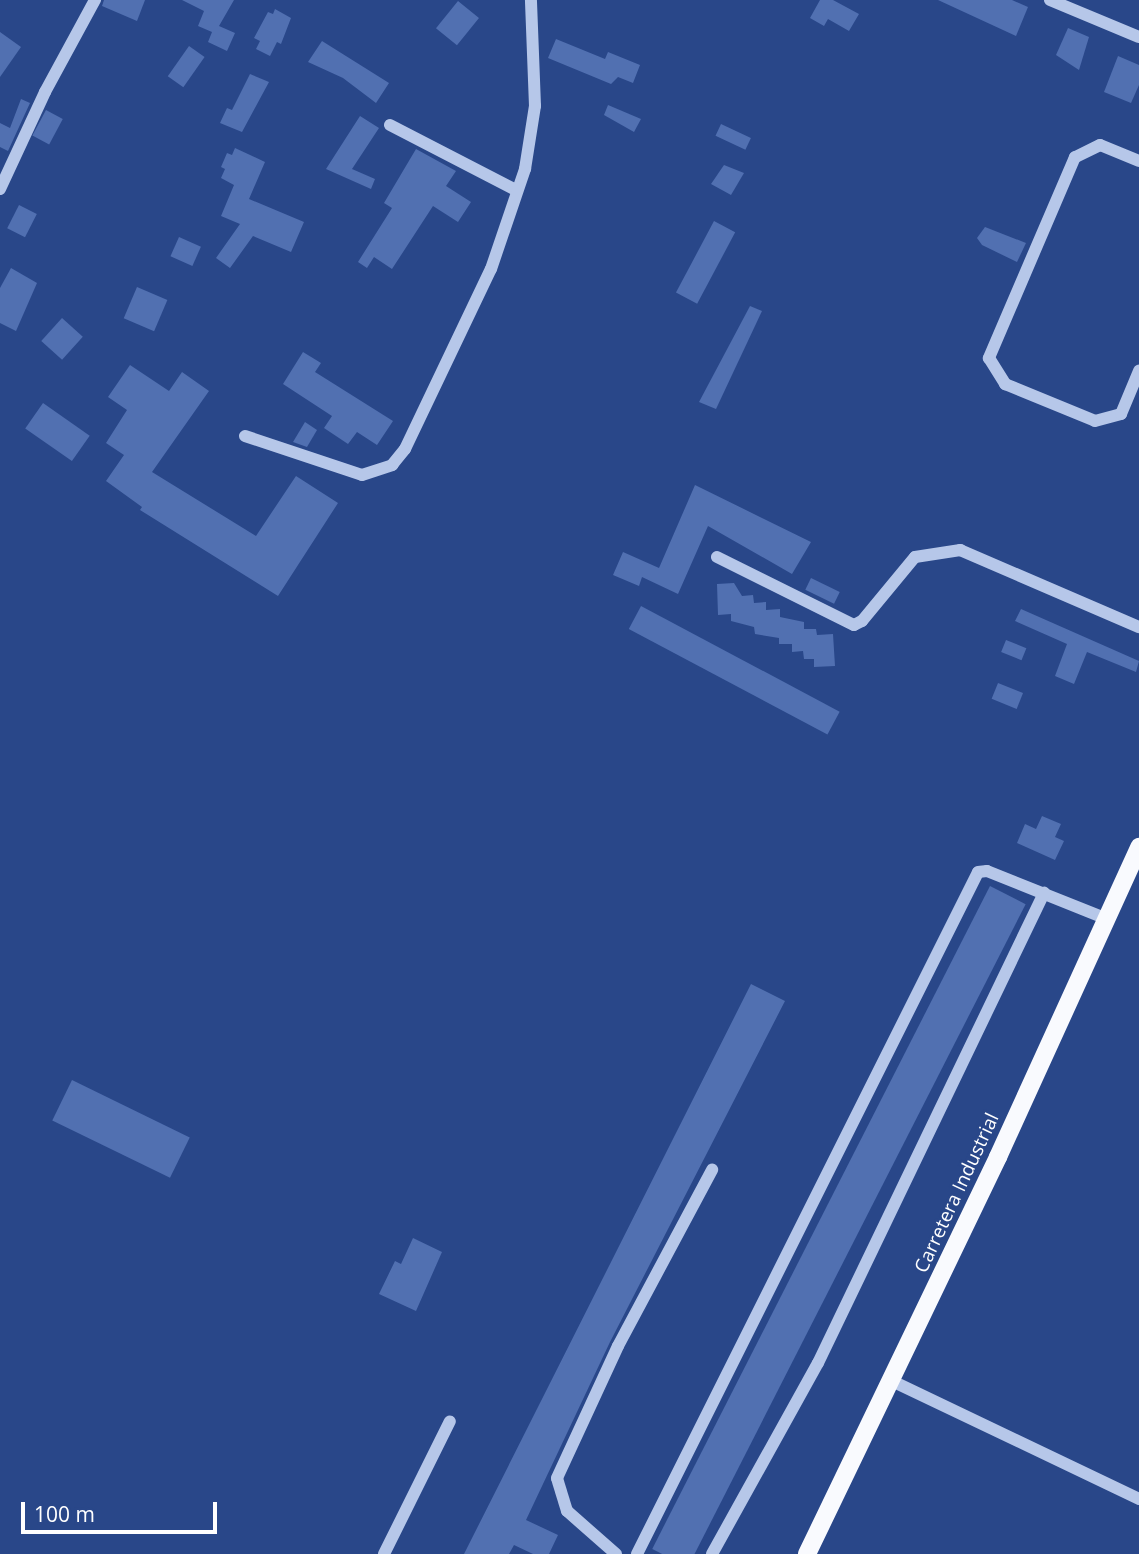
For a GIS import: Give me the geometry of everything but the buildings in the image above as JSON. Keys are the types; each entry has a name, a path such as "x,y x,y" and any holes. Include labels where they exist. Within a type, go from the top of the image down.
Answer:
{"main road":[{"name":"Carretera Industrial","path":"807,1554 892,1381 1139,847"}],"street":[{"path":"0,189 45,93 95,0"},
{"path":"245,436 362,475 392,465 405,449 491,269 525,169 534,116 531,0"},
{"path":"1049,0 1139,37"},
{"path":"390,125 516,190"},
{"path":"1139,161 1100,145 1075,157 989,358 1005,384 1095,421 1121,414 1139,372"},
{"path":"717,557 854,625 862,621 915,557 960,550 1139,627"},
{"path":"638,1554 978,872 987,871 1107,919"},
{"path":"712,1554 818,1363 1044,893"},
{"path":"616,1554 567,1511 556,1478 618,1346 712,1170"},
{"path":"892,1381 1139,1499"},
{"path":"384,1554 450,1421"}]}
